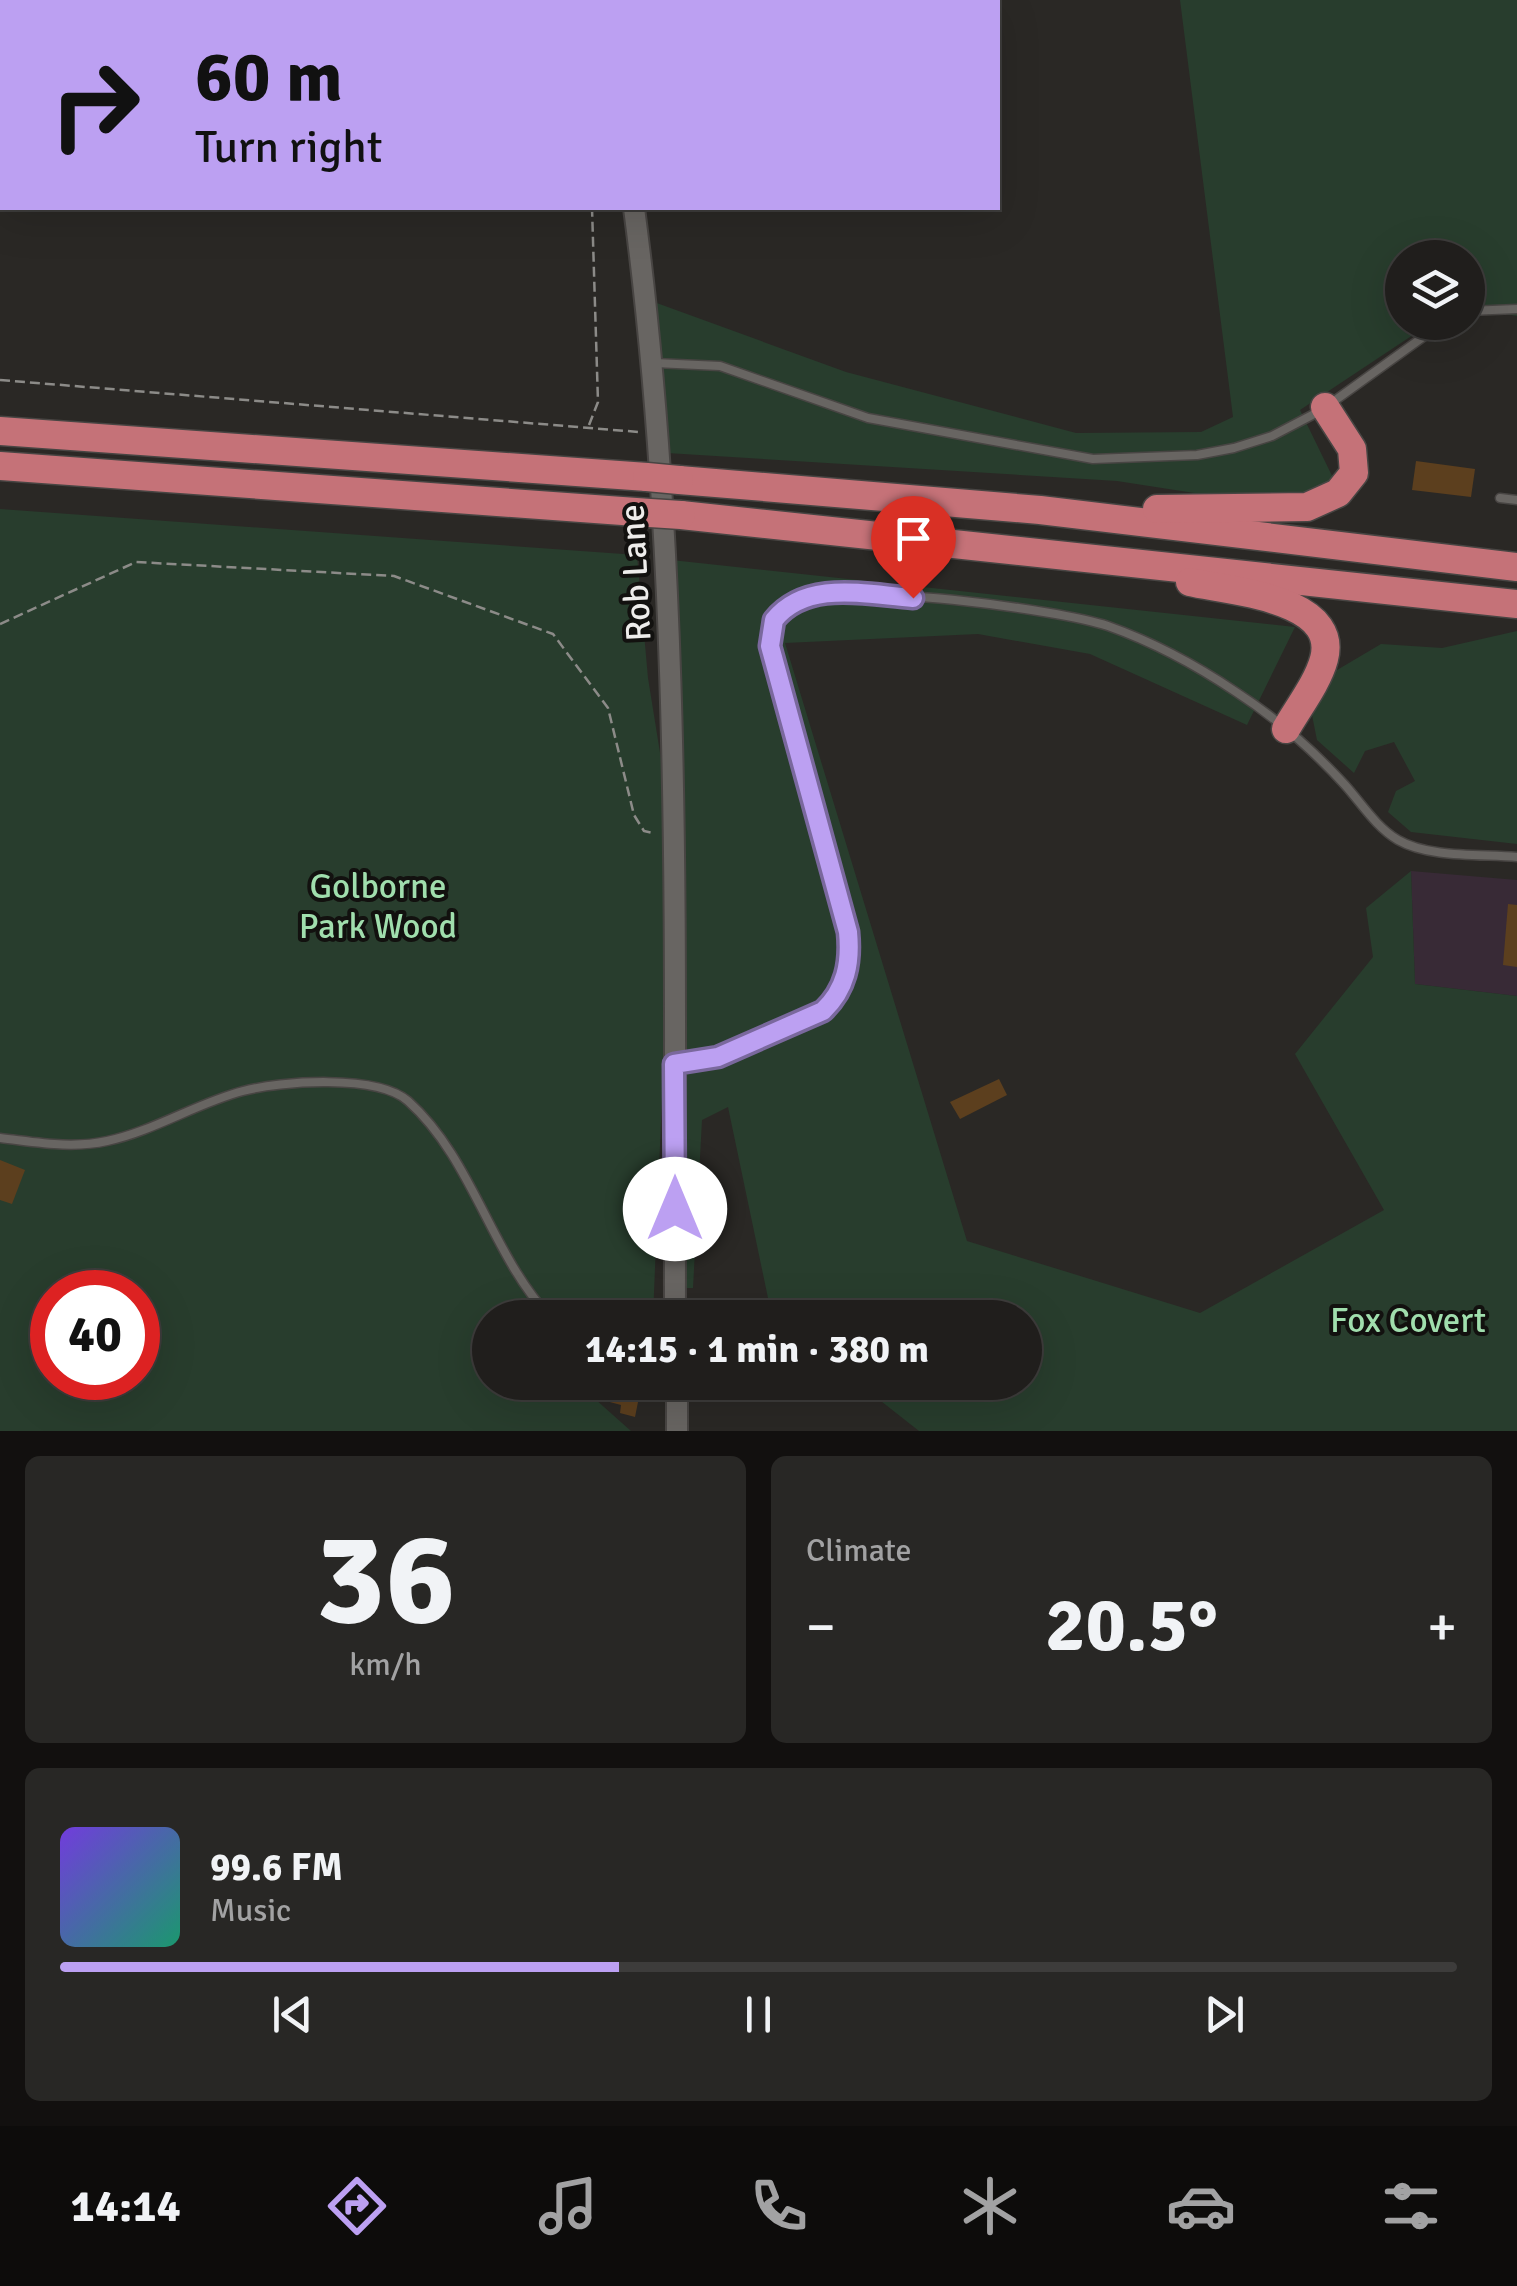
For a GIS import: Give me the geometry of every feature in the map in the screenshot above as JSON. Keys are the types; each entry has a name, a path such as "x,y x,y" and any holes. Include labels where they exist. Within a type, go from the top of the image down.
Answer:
{"highway":[{"path":"1040,510 1307,507 1338,493 1354,472 1352,449 1325,407"},
{"path":"0,431 647,477 1040,510 1517,567"},
{"path":"0,466 650,512 1039,550 1517,604"},
{"path":"1039,550 1284,602 1311,615 1324,634 1324,659 1286,728"}],"street":[{"name":"Rob Lane","path":"634,210 655,364 671,649 675,1300"},
{"path":"676,1431 677,1400"}],"lane":[{"path":"1485,310 1517,309"},
{"path":"655,364 720,366 868,418 1093,459 1234,448 1272,436 1325,407 1419,340"},
{"path":"1500,498 1517,500"},
{"path":"674,1064 718,1057 809,1018 835,999 844,984 848,932 770,646 774,620 798,600 836,592 952,601 1068,616 1105,625 1182,660 1286,728 1397,840 1421,848 1517,857"},
{"path":"0,1138 78,1146 110,1141 245,1090 326,1082 370,1085 406,1099 442,1144 509,1265 537,1300"}],"path":[{"path":"588,427 598,402 592,210"},
{"path":"0,380 660,434"},
{"path":"0,624 136,562 394,576 553,634 608,708 634,816 644,831 673,836"}],"shaded area":[{"path":"1411,871 1517,880 1517,996 1415,984"}],"green space":[{"path":"1180,0 1517,0 1517,316 1485,311 1485,240 1385,240 1385,340 1405,340 1300,410 1337,486 1285,498 1220,497 1117,481 667,453 654,302 846,372 1076,433 1201,432 1233,417"},
{"path":"0,509 637,555 648,678 671,821 662,559 1295,627 1247,725 1090,654 978,634 785,643 967,1241 1200,1313 1384,1210 1295,1054 1373,957 1366,908 1411,871 1415,984 1517,996 1517,1431 919,1431 880,1400 1042,1400 1042,1300 768,1300 728,1107 702,1120 693,1288 677,1288 671,877 654,1300 472,1300 472,1400 596,1400 631,1431 0,1431"},
{"path":"1517,631 1517,844 1411,832 1388,812 1396,791 1415,781 1394,742 1365,751 1354,773 1317,740 1311,710 1332,673 1381,644 1442,648"}],"building":[{"path":"1416,461 1475,469 1471,497 1412,490"},
{"path":"1508,904 1517,905 1517,967 1503,965"},
{"path":"999,1079 1007,1095 960,1119 950,1102"},
{"path":"0,1160 25,1170 12,1204 0,1200"},
{"path":"638,1400 635,1417 620,1413 621,1405 606,1401"}],"route":[{"path":"675,1209 674,1064 718,1057 823,1011 844,984 848,964 848,932 770,646 774,620 798,600 816,595 836,592 913,598"}],"park label":[{"name":"Golborne Park Wood","path":"378,906"},
{"name":"Fox Covert","path":"1408,1320"}]}
